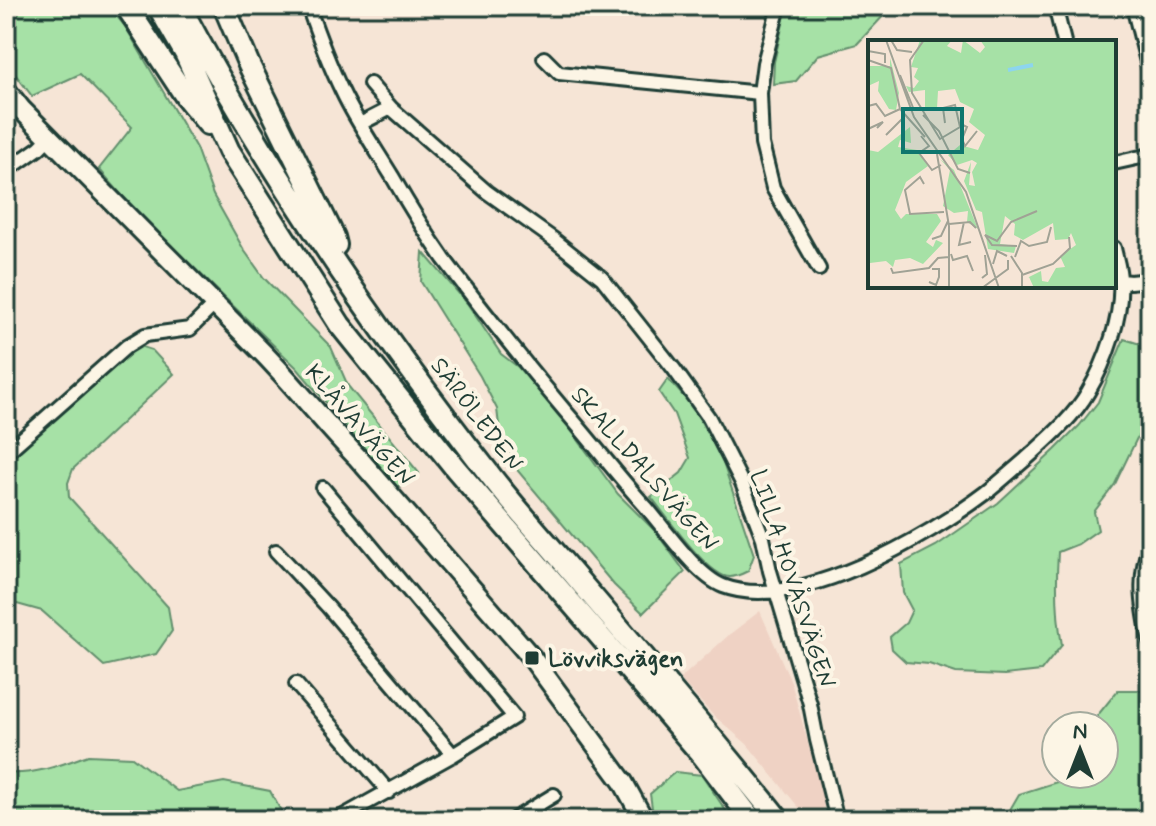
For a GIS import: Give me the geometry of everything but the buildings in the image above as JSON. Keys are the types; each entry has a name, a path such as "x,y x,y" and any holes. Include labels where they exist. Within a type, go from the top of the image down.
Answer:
{"main road":[{"path":"126,6 186,97 229,151"},
{"name":"SÄRÖLEDEN","path":"158,6 185,53 229,151 340,325 456,469 703,756 752,820"},
{"name":"SÄRÖLEDEN","path":"180,6 245,122 399,354 489,474 732,760 779,820"},
{"path":"224,6 249,65 334,237 341,269"}],"street":[{"name":"SKALLDALSVÄGEN","path":"308,6 342,91 443,257 525,365 694,565 721,586 752,592 812,584 873,560 926,533 986,493 1048,439 1087,394 1106,354 1119,306 1121,281 1116,257"},
{"path":"779,6 764,63 760,93 762,144 773,188 819,269"},
{"path":"1055,6 1064,40"},
{"path":"1133,6 1150,74"},
{"path":"544,58 559,73 760,93"},
{"name":"LILLA HOVÅSVÄGEN","path":"370,84 391,108 487,192 602,278 709,418 742,483 763,538 810,704 837,820"},
{"name":"KLÅVAVÄGEN","path":"6,90 21,109 294,385 358,458 532,658 623,782 644,820"},
{"path":"360,124 391,108"},
{"path":"6,171 50,137"},
{"path":"1116,163 1150,155"},
{"path":"1121,281 1150,280"},
{"path":"6,453 127,346 145,335 190,329 215,304"},
{"path":"323,488 514,717 336,820"},
{"path":"1150,545 1142,573 1144,613 1150,641"},
{"path":"276,551 328,607 453,755"},
{"path":"296,684 389,792"},
{"path":"513,820 554,795"}],"shaded area":[{"path":"760,611 791,682 824,800 823,820 809,820 747,744 712,714 680,679"}],"green space":[{"path":"6,6 108,6 125,26 196,148 213,195 244,250 264,278 331,347 348,386 419,473 397,487 297,368 134,209 99,169 132,127 80,74 32,96 6,62"},
{"path":"787,6 886,6 886,13 857,44 818,55 796,81 773,84 774,62"},
{"path":"423,252 467,303 501,354 518,367 556,410 618,494 655,531 685,572 643,613 614,585 518,471 500,434 497,409 421,282"},
{"path":"1124,339 1150,347 1150,418 1115,484 1094,512 1098,530 1078,544 1058,552 1057,599 1062,645 1041,671 1005,675 956,673 929,664 906,662 892,649 890,637 906,623 912,610 903,593 901,564 936,546 998,503 1079,426 1098,402"},
{"path":"136,345 152,350 174,374 73,469 68,483 69,497 168,607 172,631 156,654 104,666 42,611 6,601 6,461"},
{"path":"668,379 693,407 722,460 754,555 748,571 739,575 730,577 710,567 651,497 681,473 690,458 674,414 659,392"},
{"path":"1118,690 1150,690 1150,820 1004,820 1019,794 1040,787 1040,790 1120,790 1120,710 1102,710"},
{"path":"88,755 132,757 177,791 224,782 270,791 286,820 6,820 6,773 38,771"},
{"path":"675,772 702,775 732,820 656,820 650,794"}],"place":[{"name":"Lövviksvägen","path":"532,658"}]}
